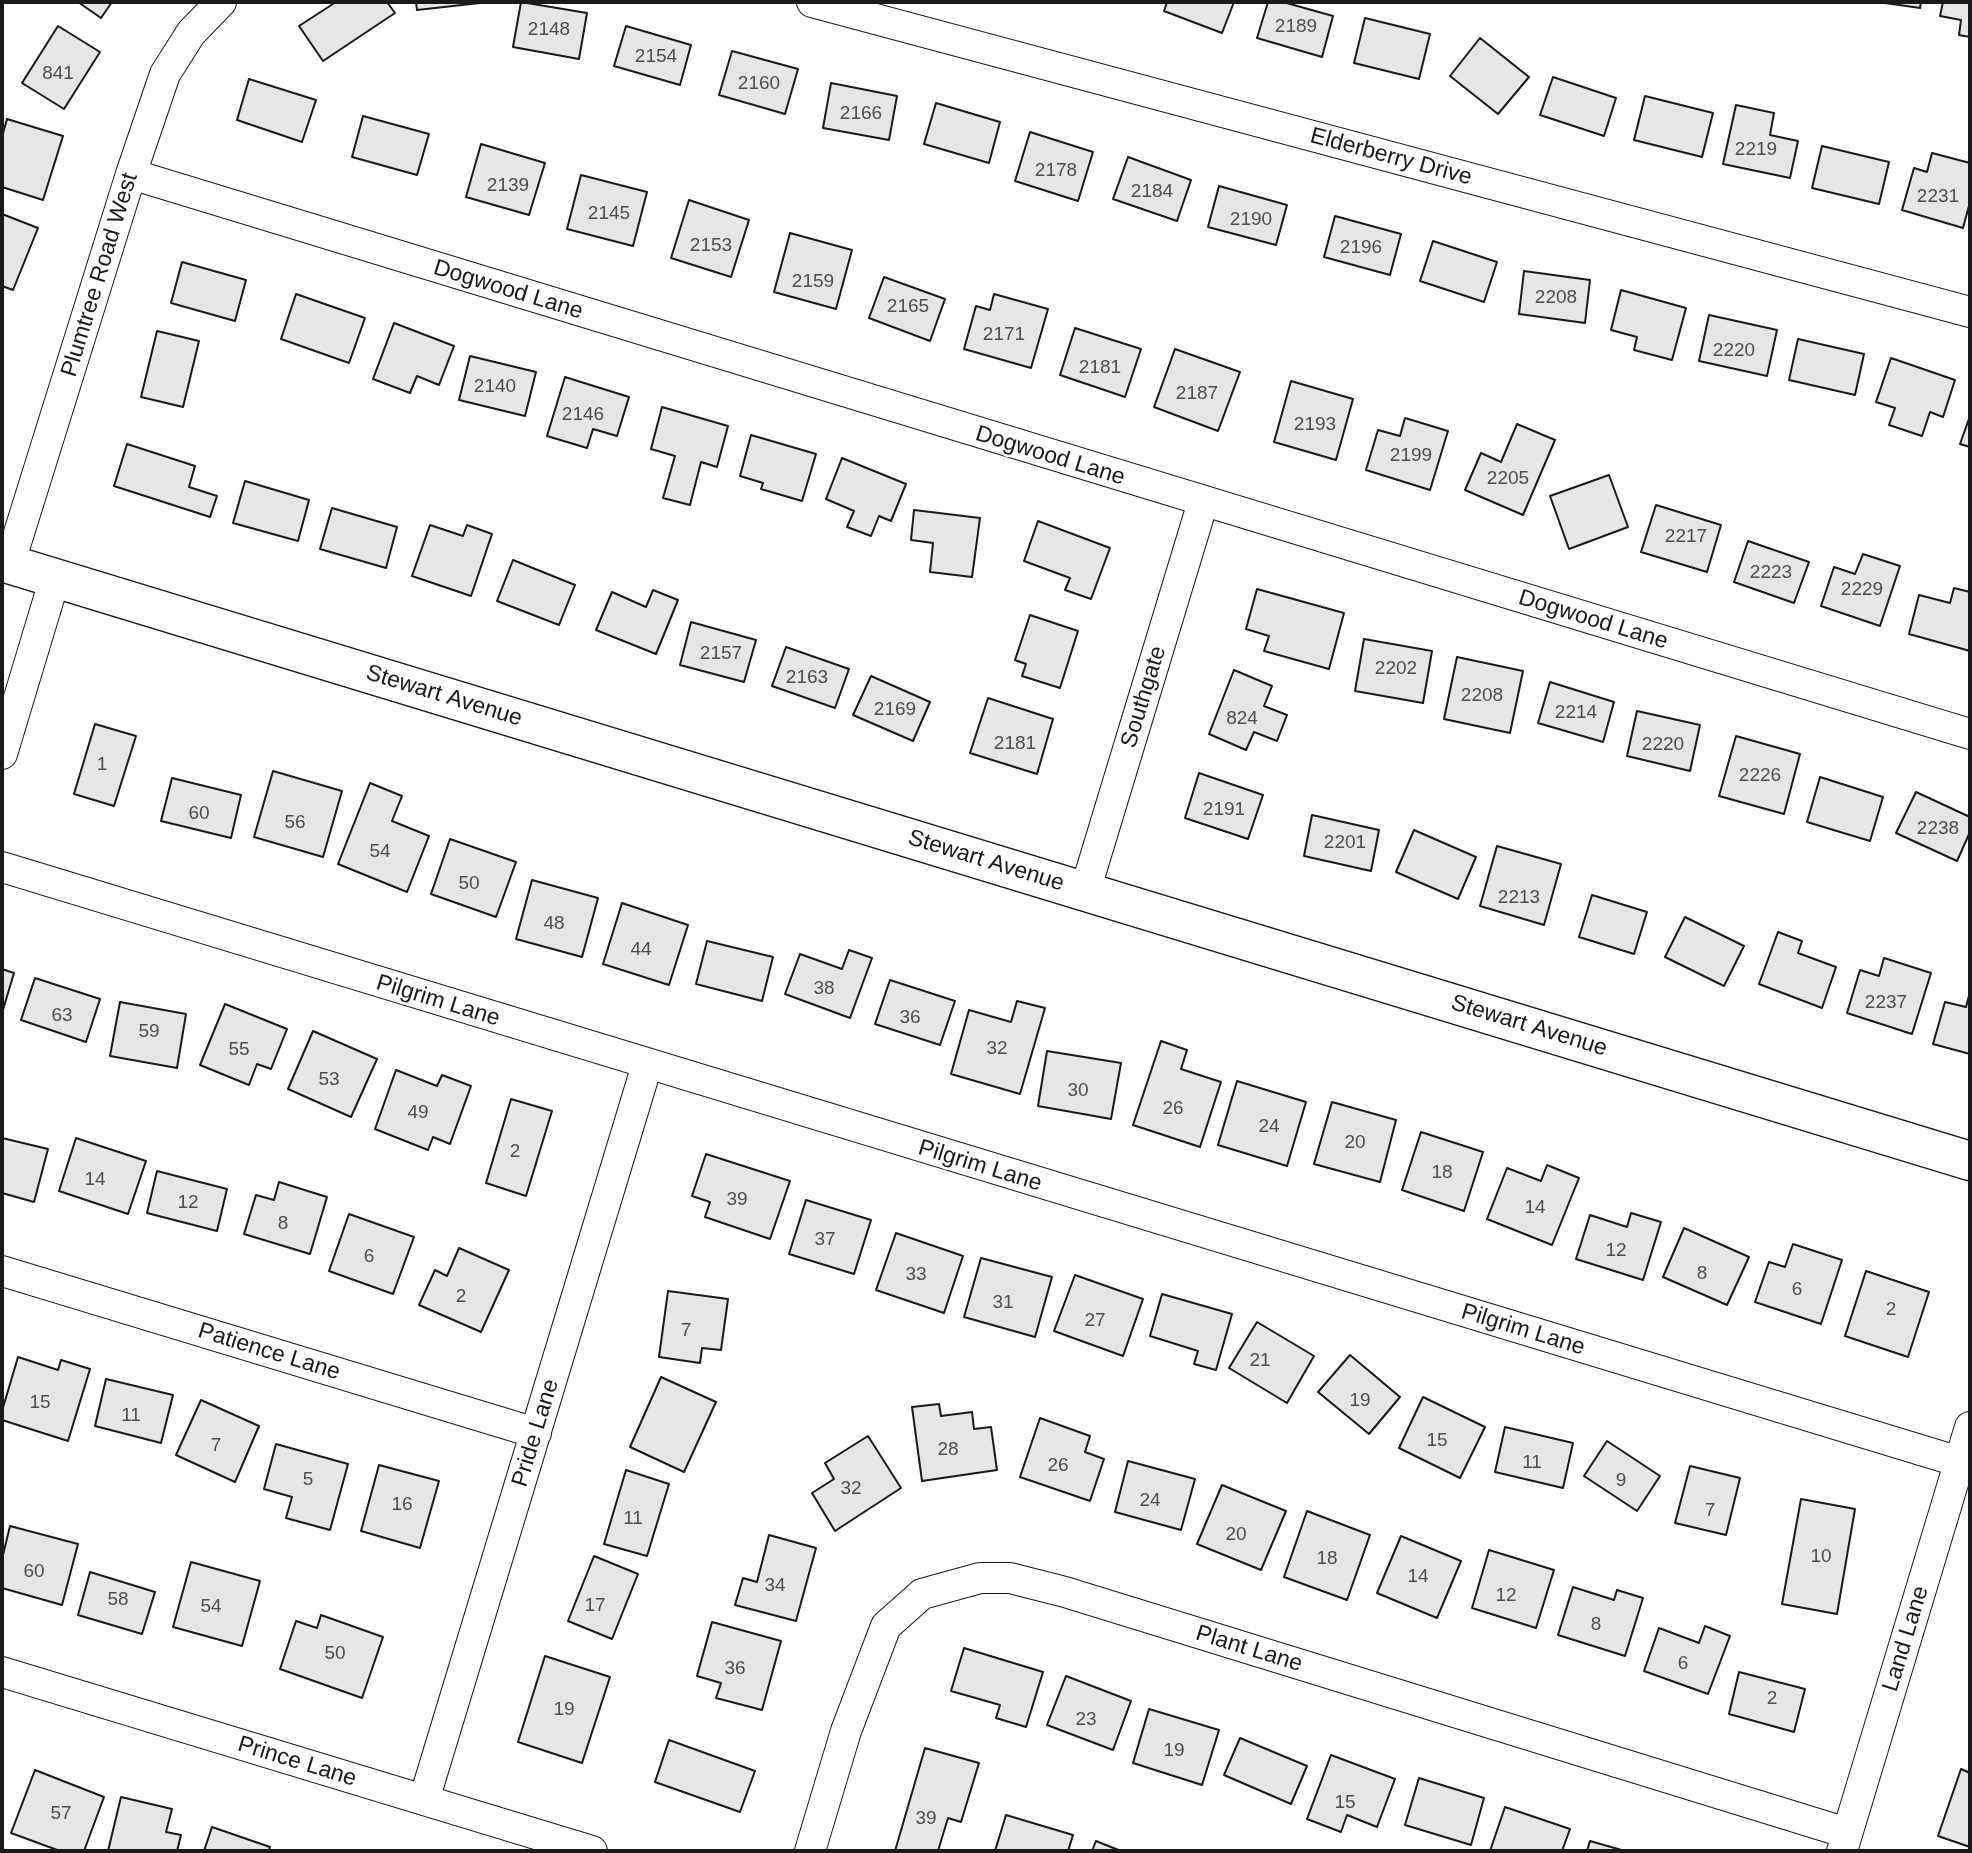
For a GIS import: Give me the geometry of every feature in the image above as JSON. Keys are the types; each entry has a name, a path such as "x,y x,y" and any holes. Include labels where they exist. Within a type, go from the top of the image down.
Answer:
{"street":[{"name":"Plumtree Road West","path":"6,564 165,74 191,33 221,2"},
{"name":"Elderberry Drive","path":"812,2 1970,312"},
{"name":"Dogwood Lane","path":"131,174 1970,734"},
{"name":"Southgate","path":"1084,891 1203,502"},
{"name":"Stewart Avenue","path":"6,564 1970,1161"},
{"path":"2,754 55,578"},
{"name":"Pilgrim Lane","path":"2,867 1960,1462"},
{"name":"Pride Lane","path":"424,1800 647,1065"},
{"name":"Patience Lane","path":"2,1271 536,1433"},
{"name":"Land Lane","path":"1845,1842 1970,1427"},
{"name":"Plant Lane","path":"810,1851 846,1731 886,1626 922,1594 980,1578 1010,1578 1065,1592 1845,1842"},
{"name":"Prince Lane","path":"2,1672 592,1851"}],"building":[{"path":"78,2 112,2 101,18"},
{"path":"336,2 387,2 395,13 323,61 299,26"},
{"path":"416,2 489,2 417,10"},
{"path":"521,2 587,13 579,59 513,47"},
{"path":"1167,2 1234,2 1222,33 1164,11"},
{"path":"1268,2 1283,2 1333,16 1322,57 1257,38"},
{"path":"1878,2 1921,2 1920,8"},
{"path":"1943,2 1970,2 1970,37 1959,35 1961,20 1940,16"},
{"path":"1365,18 1430,34 1419,79 1354,63"},
{"path":"58,26 100,52 64,109 22,83"},
{"path":"626,26 691,45 680,85 614,66"},
{"path":"1480,38 1529,77 1498,114 1450,76"},
{"path":"732,51 798,69 785,114 719,95"},
{"path":"1553,77 1616,98 1604,136 1540,115"},
{"path":"249,79 316,100 302,142 237,120"},
{"path":"831,83 897,96 889,140 823,128"},
{"path":"1645,96 1713,113 1702,157 1634,140"},
{"path":"936,103 1000,122 989,163 924,144"},
{"path":"1736,105 1774,113 1770,135 1798,141 1790,178 1723,164"},
{"path":"363,116 429,134 417,175 352,157"},
{"path":"7,119 63,136 43,200 2,187 2,137"},
{"path":"1030,132 1093,152 1078,201 1015,181"},
{"path":"481,144 545,163 529,215 466,197"},
{"path":"1822,146 1889,162 1879,204 1812,188"},
{"path":"1932,153 1970,163 1970,202 1963,228 1902,210 1914,168 1927,172"},
{"path":"1128,157 1191,180 1177,221 1113,199"},
{"path":"581,175 647,192 633,246 567,229"},
{"path":"1219,186 1287,205 1276,245 1208,227"},
{"path":"689,200 749,220 731,277 671,258"},
{"path":"2,214 38,228 13,290 2,286"},
{"path":"1335,216 1401,234 1390,275 1324,257"},
{"path":"790,233 852,250 836,309 774,292"},
{"path":"1433,241 1497,262 1484,302 1420,281"},
{"path":"182,262 246,280 235,321 171,303"},
{"path":"1524,271 1590,280 1585,323 1519,314"},
{"path":"884,277 945,299 930,341 869,318"},
{"path":"1621,290 1686,308 1672,360 1634,350 1637,337 1611,330"},
{"path":"296,294 365,318 349,363 281,339"},
{"path":"994,294 1048,309 1031,368 964,349 976,306 990,310"},
{"path":"1709,315 1777,330 1767,376 1699,361"},
{"path":"394,323 454,346 439,385 417,376 410,393 373,379"},
{"path":"1075,328 1141,349 1125,397 1060,375"},
{"path":"157,331 199,341 183,407 141,397"},
{"path":"1798,339 1864,354 1855,395 1789,380"},
{"path":"1175,349 1240,372 1218,431 1154,407"},
{"path":"470,356 536,372 525,416 459,400"},
{"path":"1891,358 1955,380 1943,417 1930,412 1922,436 1889,425 1895,408 1876,402"},
{"path":"565,377 629,397 617,436 593,429 587,448 547,436"},
{"path":"1291,381 1353,399 1336,460 1274,442"},
{"path":"662,407 728,426 717,467 701,462 690,505 663,498 675,456 651,449"},
{"path":"1970,416 1970,447 1960,444"},
{"path":"1405,418 1448,431 1430,490 1366,470 1378,430 1400,436"},
{"path":"1517,424 1555,440 1523,515 1465,490 1481,453 1501,462"},
{"path":"751,435 816,454 802,501 761,489 763,483 740,476"},
{"path":"127,444 195,466 189,487 217,496 210,517 114,486"},
{"path":"842,458 906,484 891,521 879,516 871,536 847,527 854,511 826,499"},
{"path":"1609,475 1628,527 1569,549 1550,496"},
{"path":"245,481 309,500 298,541 233,523"},
{"path":"1656,505 1721,525 1707,572 1641,552"},
{"path":"332,508 397,527 386,568 320,549"},
{"path":"914,510 980,518 972,577 930,572 933,543 911,540"},
{"path":"1038,521 1110,548 1091,599 1065,590 1070,578 1024,561"},
{"path":"430,525 463,536 467,525 492,534 471,596 412,576"},
{"path":"1748,541 1809,562 1794,603 1734,582"},
{"path":"1863,554 1900,566 1880,626 1821,606 1834,567 1855,574"},
{"path":"513,560 575,585 559,625 497,601"},
{"path":"1954,588 1970,592 1970,651 1909,634 1919,595 1950,603"},
{"path":"1257,589 1344,613 1329,669 1264,651 1269,636 1246,629"},
{"path":"653,590 678,600 656,654 596,630 612,592 646,607"},
{"path":"1030,615 1078,631 1060,688 1022,676 1026,664 1015,660"},
{"path":"691,622 756,640 744,682 680,665"},
{"path":"1364,639 1432,651 1423,703 1355,691"},
{"path":"786,647 849,669 835,708 772,686"},
{"path":"1457,657 1523,671 1510,733 1444,719"},
{"path":"1234,670 1272,686 1264,706 1287,715 1277,741 1254,732 1246,750 1209,734"},
{"path":"871,676 930,702 913,741 853,715"},
{"path":"1550,682 1614,702 1603,742 1538,723"},
{"path":"988,698 1053,719 1037,774 970,753"},
{"path":"1637,711 1700,725 1690,771 1627,756"},
{"path":"95,724 136,736 114,806 74,794"},
{"path":"1736,736 1800,754 1784,814 1719,796"},
{"path":"273,771 342,791 323,857 254,837"},
{"path":"1199,773 1263,795 1248,839 1185,818"},
{"path":"1820,777 1883,797 1870,841 1807,822"},
{"path":"172,778 241,795 231,838 161,821"},
{"path":"370,783 402,796 392,821 429,836 407,892 338,864"},
{"path":"1916,792 1970,817 1970,832 1957,861 1896,833"},
{"path":"1312,815 1379,830 1371,871 1304,856"},
{"path":"1414,830 1476,857 1458,899 1396,872"},
{"path":"450,839 516,862 496,917 431,894"},
{"path":"1497,846 1561,864 1544,925 1480,906"},
{"path":"532,880 598,898 582,957 516,939"},
{"path":"1592,895 1647,912 1634,954 1579,937"},
{"path":"622,903 688,925 669,985 603,964"},
{"path":"1685,917 1744,946 1724,986 1665,957"},
{"path":"1778,932 1802,941 1798,953 1836,967 1822,1008 1759,984"},
{"path":"707,941 773,957 762,1001 696,984"},
{"path":"849,950 872,958 850,1018 785,994 800,954 842,969"},
{"path":"1884,958 1931,973 1912,1034 1847,1013 1860,970 1879,976"},
{"path":"2,969 14,973 2,1013"},
{"path":"35,978 100,999 86,1042 21,1020"},
{"path":"890,980 955,1001 940,1045 875,1024"},
{"path":"1970,992 1970,1054 1933,1044 1945,1002 1966,1007"},
{"path":"1017,1001 1045,1008 1020,1094 951,1074 969,1010 1011,1022"},
{"path":"120,1002 186,1014 177,1068 110,1056"},
{"path":"225,1004 287,1029 271,1069 257,1064 249,1085 200,1065"},
{"path":"313,1031 377,1059 351,1117 288,1089"},
{"path":"1161,1041 1187,1050 1181,1069 1221,1082 1200,1147 1133,1125"},
{"path":"1047,1051 1121,1063 1111,1119 1038,1106"},
{"path":"396,1070 437,1086 442,1075 471,1086 450,1144 433,1137 428,1150 375,1129"},
{"path":"1237,1081 1306,1102 1287,1166 1218,1145"},
{"path":"511,1099 552,1111 526,1196 486,1183"},
{"path":"1332,1102 1396,1120 1380,1182 1314,1164"},
{"path":"1421,1132 1483,1152 1464,1211 1402,1190"},
{"path":"2,1138 48,1149 34,1202 2,1193"},
{"path":"76,1138 146,1161 128,1214 59,1191"},
{"path":"706,1154 790,1181 770,1239 705,1217 710,1202 692,1196"},
{"path":"1547,1165 1579,1178 1552,1245 1487,1219 1507,1168 1541,1181"},
{"path":"157,1171 227,1189 217,1231 147,1213"},
{"path":"279,1182 327,1197 310,1254 244,1234 256,1195 274,1200"},
{"path":"806,1200 871,1220 854,1274 789,1254"},
{"path":"1631,1213 1661,1222 1643,1280 1576,1259 1590,1215 1627,1227"},
{"path":"349,1214 414,1237 393,1294 329,1271"},
{"path":"1684,1228 1749,1257 1727,1305 1663,1277"},
{"path":"896,1233 963,1256 944,1313 876,1290"},
{"path":"1793,1244 1842,1260 1821,1324 1755,1302 1769,1262 1785,1267"},
{"path":"459,1248 509,1270 481,1332 419,1305 435,1270 447,1276"},
{"path":"981,1258 1052,1277 1035,1337 964,1317"},
{"path":"1866,1271 1929,1292 1908,1357 1845,1336"},
{"path":"1075,1275 1143,1299 1123,1356 1054,1331"},
{"path":"668,1291 728,1299 721,1350 702,1348 700,1363 659,1357"},
{"path":"1162,1294 1232,1314 1216,1370 1194,1364 1198,1351 1150,1336"},
{"path":"1257,1322 1314,1356 1287,1403 1229,1368"},
{"path":"1350,1355 1400,1397 1369,1434 1318,1392"},
{"path":"18,1357 58,1370 61,1360 90,1369 68,1441 2,1420 2,1411"},
{"path":"661,1377 716,1402 684,1472 630,1447"},
{"path":"106,1379 173,1395 161,1443 95,1426"},
{"path":"1423,1397 1485,1427 1460,1478 1399,1448"},
{"path":"201,1400 259,1426 235,1482 176,1455"},
{"path":"939,1404 941,1416 972,1412 974,1429 991,1427 997,1470 922,1481 912,1407"},
{"path":"1040,1418 1090,1436 1085,1452 1104,1459 1090,1501 1020,1477"},
{"path":"1505,1427 1573,1443 1563,1488 1495,1472"},
{"path":"868,1436 901,1488 835,1531 812,1493 834,1479 825,1463"},
{"path":"1607,1441 1660,1476 1637,1511 1584,1476"},
{"path":"276,1444 348,1464 330,1530 286,1518 292,1497 264,1489"},
{"path":"1128,1461 1195,1479 1181,1530 1115,1512"},
{"path":"379,1465 439,1481 420,1548 361,1531"},
{"path":"1690,1466 1740,1478 1726,1535 1675,1523"},
{"path":"626,1470 669,1484 647,1556 604,1544"},
{"path":"1222,1485 1286,1511 1261,1570 1197,1544"},
{"path":"1801,1499 1855,1509 1837,1614 1782,1604"},
{"path":"1307,1511 1370,1535 1347,1600 1284,1577"},
{"path":"10,1526 78,1544 62,1605 2,1588 2,1559"},
{"path":"769,1535 816,1548 796,1621 735,1605 743,1578 757,1582"},
{"path":"1401,1536 1461,1561 1437,1618 1377,1593"},
{"path":"1489,1550 1554,1570 1536,1628 1472,1608"},
{"path":"594,1556 638,1574 612,1639 568,1621"},
{"path":"191,1562 260,1581 242,1646 173,1627"},
{"path":"90,1572 155,1592 142,1634 78,1615"},
{"path":"1573,1587 1614,1600 1617,1590 1643,1598 1625,1656 1558,1635"},
{"path":"321,1615 383,1637 362,1698 280,1669 296,1621 317,1628"},
{"path":"712,1622 781,1641 762,1710 716,1698 721,1683 697,1676"},
{"path":"1705,1626 1730,1636 1708,1694 1644,1671 1659,1628 1699,1643"},
{"path":"964,1648 1043,1672 1026,1727 996,1718 1000,1705 951,1691"},
{"path":"545,1656 610,1677 582,1763 518,1742"},
{"path":"1739,1672 1805,1689 1794,1732 1729,1714"},
{"path":"1066,1676 1131,1701 1113,1750 1047,1725"},
{"path":"1149,1709 1219,1730 1202,1785 1133,1763"},
{"path":"1240,1738 1307,1766 1291,1804 1224,1775"},
{"path":"669,1740 755,1771 740,1812 655,1782"},
{"path":"925,1748 979,1763 961,1822 948,1818 938,1851 895,1851"},
{"path":"1331,1755 1395,1779 1377,1827 1347,1815 1341,1832 1307,1819"},
{"path":"1961,1769 1970,1773 1970,1847 1938,1836"},
{"path":"35,1770 104,1797 84,1851 60,1851 11,1833"},
{"path":"1419,1778 1484,1798 1471,1845 1405,1825"},
{"path":"121,1797 172,1809 166,1832 181,1835 177,1851 108,1851"},
{"path":"1505,1807 1570,1829 1562,1851 1490,1851"},
{"path":"1006,1815 1073,1835 1068,1851 995,1851"},
{"path":"212,1827 270,1847 269,1851 204,1851"},
{"path":"1096,1841 1121,1851 1092,1851"},
{"path":"1590,1841 1625,1851 1587,1851"}]}
